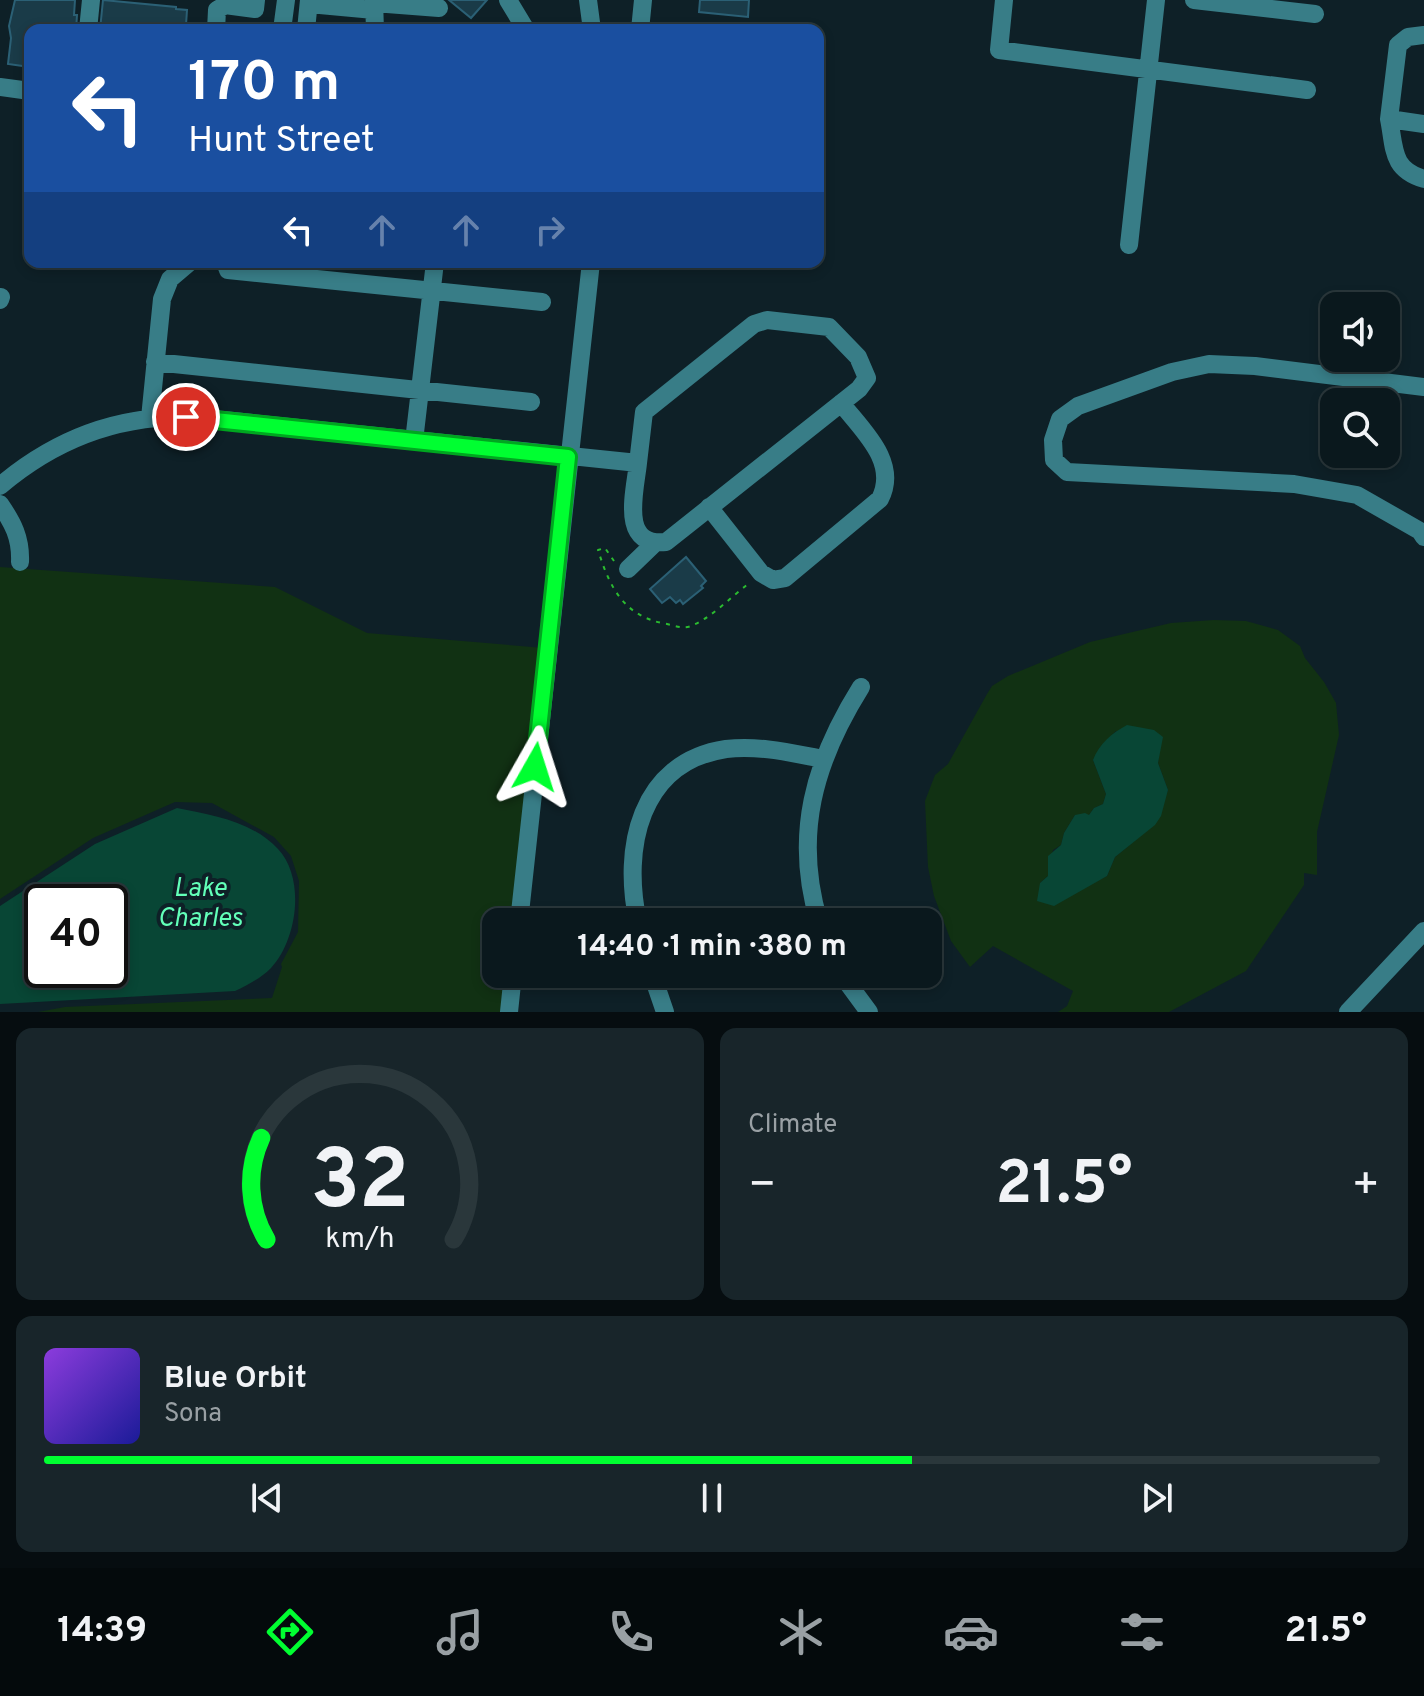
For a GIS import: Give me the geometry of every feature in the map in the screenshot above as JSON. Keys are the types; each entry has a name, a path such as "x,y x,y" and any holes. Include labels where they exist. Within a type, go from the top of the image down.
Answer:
{"street":[{"path":"89,24 91,0"},
{"path":"216,24 217,10 225,5 255,9 256,0"},
{"path":"283,24 286,0"},
{"path":"508,0 522,24"},
{"path":"588,0 591,24"},
{"path":"641,24 643,0"},
{"path":"1004,0 999,50 1307,90"},
{"path":"1129,245 1156,0"},
{"path":"1194,0 1315,14"},
{"path":"307,24 309,2 439,8"},
{"path":"374,4 375,24"},
{"path":"1424,35 1408,37 1398,45 1389,119 1398,163 1408,174 1424,179"},
{"path":"0,87 24,90"},
{"path":"1389,119 1424,124"},
{"path":"150,418 160,314 166,288 182,268"},
{"path":"227,268 542,302"},
{"path":"414,441 434,268"},
{"path":"520,908 590,268"},
{"path":"761,321 823,325 834,331 858,357 867,378 841,403 666,542 644,540 636,530 633,518 644,412 761,321"},
{"path":"155,362 531,402"},
{"path":"1423,531 1357,495 1294,484 1067,472 1054,460 1053,440 1060,419 1078,406 1172,372 1209,364 1255,366 1424,387"},
{"path":"709,507 761,573 773,580 785,578 880,499 885,490 883,458 841,403"},
{"path":"0,486 38,456 69,439 118,423 150,418 186,417 638,463"},
{"path":"0,504 19,539 20,562"},
{"path":"623,568 655,543"},
{"path":"815,908 807,841 809,812 823,759 844,714 861,687"},
{"path":"637,908 633,875 636,831 640,817 671,773 705,754 724,749 769,749 823,759"},
{"path":"1348,1012 1424,931"},
{"path":"509,1012 512,988"},
{"path":"657,988 665,1012"},
{"path":"851,988 869,1012"}],"path":[{"path":"623,568 605,548 598,550 605,574 631,610 655,622 684,627 698,622 748,584"}],"shaded area":[{"path":"0,567 275,587 367,633 544,648 515,908 482,908 482,988 507,988 504,1012 38,1012 65,1007 272,998 281,964 298,932 299,881 291,856 274,837 212,803 175,802 93,838 0,899"},
{"path":"1246,621 1278,630 1300,646 1336,703 1339,735 1317,832 1317,875 1304,873 1304,885 1246,971 1169,1012 1058,1012 1067,1006 1073,991 993,946 970,967 951,941 942,917 942,908 939,908 934,896 928,867 925,801 935,775 948,764 992,686 1008,676 1090,642 1171,623","holes":["1116,731 1159,752 1158,763 1168,790 1155,824 1115,857 1107,876 1091,884 1040,883 1048,876 1053,850 1061,845 1075,815 1089,815 1094,808 1103,804 1106,794 1093,760 1106,741"]}],"water":[{"path":"1127,725 1154,730 1163,737 1158,763 1168,790 1161,816 1155,825 1115,857 1107,876 1054,906 1037,901 1040,883 1048,876 1048,856 1061,845 1075,815 1089,815 1094,808 1103,804 1106,794 1093,760 1107,740"},
{"name":"Lake Charles","path":"177,808 231,821 268,839 287,862 295,892 295,909 287,942 280,956 263,975 235,991 0,1004 0,906 24,890 24,988 128,988 128,884 34,884 95,844"}],"building":[{"path":"15,0 75,0 76,24 24,24 24,66 8,64 9,26"},
{"path":"103,0 187,10 186,24 101,24"},
{"path":"449,0 487,0 471,18"},
{"path":"700,0 749,0 748,17 699,12"},
{"path":"686,557 706,581 701,586 703,588 683,604 680,600 676,603 670,597 662,603 650,589"}],"route":[{"path":"186,417 568,457 535,767"}]}
